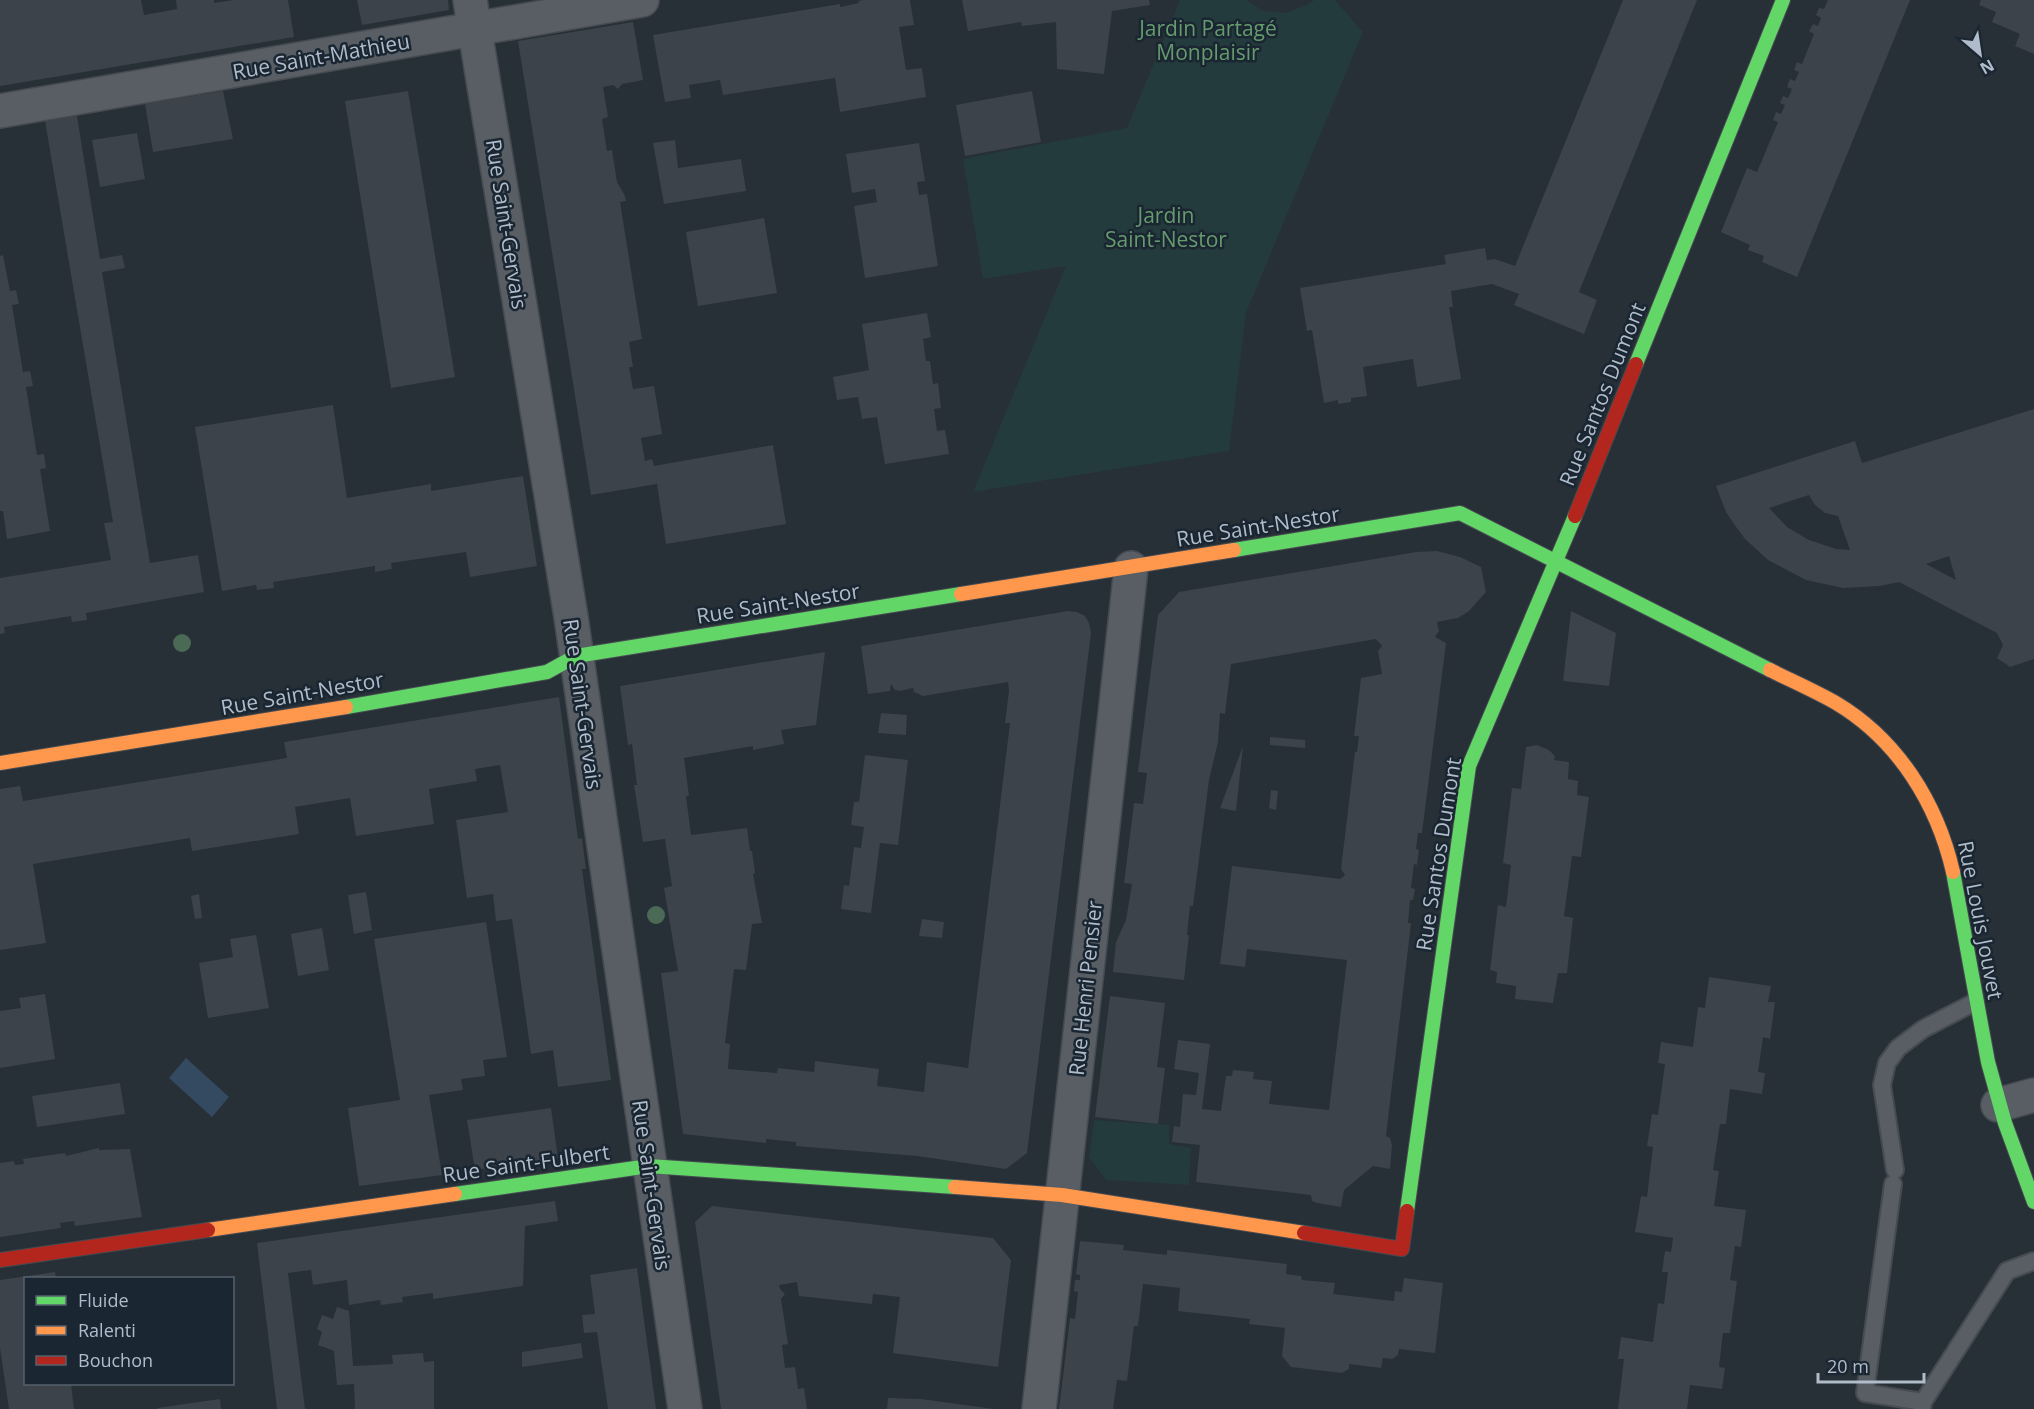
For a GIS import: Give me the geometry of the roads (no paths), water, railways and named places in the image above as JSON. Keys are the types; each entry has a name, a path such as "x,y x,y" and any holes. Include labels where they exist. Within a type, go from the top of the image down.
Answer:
{"street":[{"name":"Rue Saint-Mathieu","path":"0,111 472,15 642,0"},
{"name":"Rue Santos Dumont","path":"1062,1195 1402,1249 1469,766 1557,561 1783,0"},
{"name":"Rue Saint-Gervais","path":"472,15 576,656 684,1409"},
{"name":"Rue Saint-Nestor","path":"0,763 188,734 547,672 576,656 1460,513 1557,561"},
{"name":"Rue Louis Jouvet","path":"1557,561 1837,704 1855,715 1889,744 1916,778 1926,794 1946,841 1958,892 1975,1002 1998,1105 2034,1202"},
{"name":"Rue Henri Pensier","path":"1039,1409 1131,568"},
{"path":"1998,1105 2034,1095"},
{"name":"Rue Saint-Fulbert","path":"0,1260 649,1166 1062,1195"}],"lane":[{"path":"1975,1002 1923,1029 1898,1048 1887,1063 1882,1085 1894,1177 1865,1393 1923,1406 2007,1271 2034,1261"}],"water":[{"path":"186,1058 229,1097 212,1117 169,1078"}],"park label":[{"name":"Jardin Partagé Monplaisir","path":"1208,40"},
{"name":"Jardin Saint-Nestor","path":"1166,227"}]}
